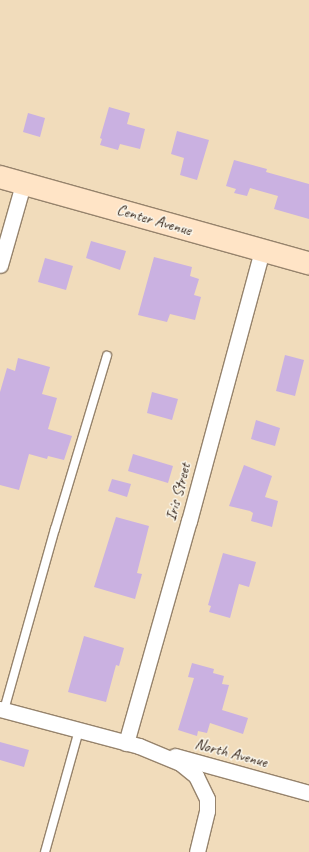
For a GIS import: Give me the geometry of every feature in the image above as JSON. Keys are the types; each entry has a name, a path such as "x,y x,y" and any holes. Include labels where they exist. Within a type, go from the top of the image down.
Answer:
{"street":[{"name":"Center Avenue","path":"0,177 309,263"},
{"path":"0,265 24,184"},
{"name":"Iris Street","path":"126,743 189,521 262,250"},
{"name":"North Avenue","path":"2,710 309,793"},
{"name":"North Avenue","path":"143,748 180,763 196,776 207,799 207,811 197,852"}],"lane":[{"path":"2,710 107,356"},
{"path":"45,852 79,730"}],"building":[{"path":"109,107 130,113 127,124 145,129 140,149 120,144 118,150 100,145 102,139 100,138"},
{"path":"28,113 45,118 40,137 23,132"},
{"path":"177,131 209,140 197,180 180,175 184,158 171,154"},
{"path":"234,160 267,169 266,172 309,184 309,219 274,209 278,196 250,188 247,196 234,193 236,189 226,186"},
{"path":"91,241 126,251 120,270 86,258"},
{"path":"154,257 192,267 190,276 199,279 194,295 201,297 195,320 170,314 167,322 138,315"},
{"path":"45,258 73,266 66,290 38,282"},
{"path":"285,355 304,360 295,396 276,391"},
{"path":"18,358 50,367 42,394 57,398 48,429 72,436 64,460 48,456 47,459 29,454 19,490 0,485 0,392 7,368 15,371"},
{"path":"152,392 178,399 172,420 147,413"},
{"path":"256,420 280,428 275,446 251,439"},
{"path":"133,454 173,466 168,483 128,471"},
{"path":"244,465 272,476 265,497 278,501 272,527 251,521 253,513 250,511 229,506"},
{"path":"112,479 131,484 127,497 108,491"},
{"path":"116,517 149,526 137,573 142,574 135,599 94,587"},
{"path":"223,553 256,562 249,587 239,584 230,618 209,612 211,606 208,605"},
{"path":"84,636 124,648 119,666 116,665 106,702 68,692"},
{"path":"192,663 214,669 213,673 224,676 222,684 229,685 222,710 248,718 243,734 210,723 207,733 198,731 197,736 178,730 194,678 188,677"},
{"path":"0,742 29,750 24,767 0,760"}]}
